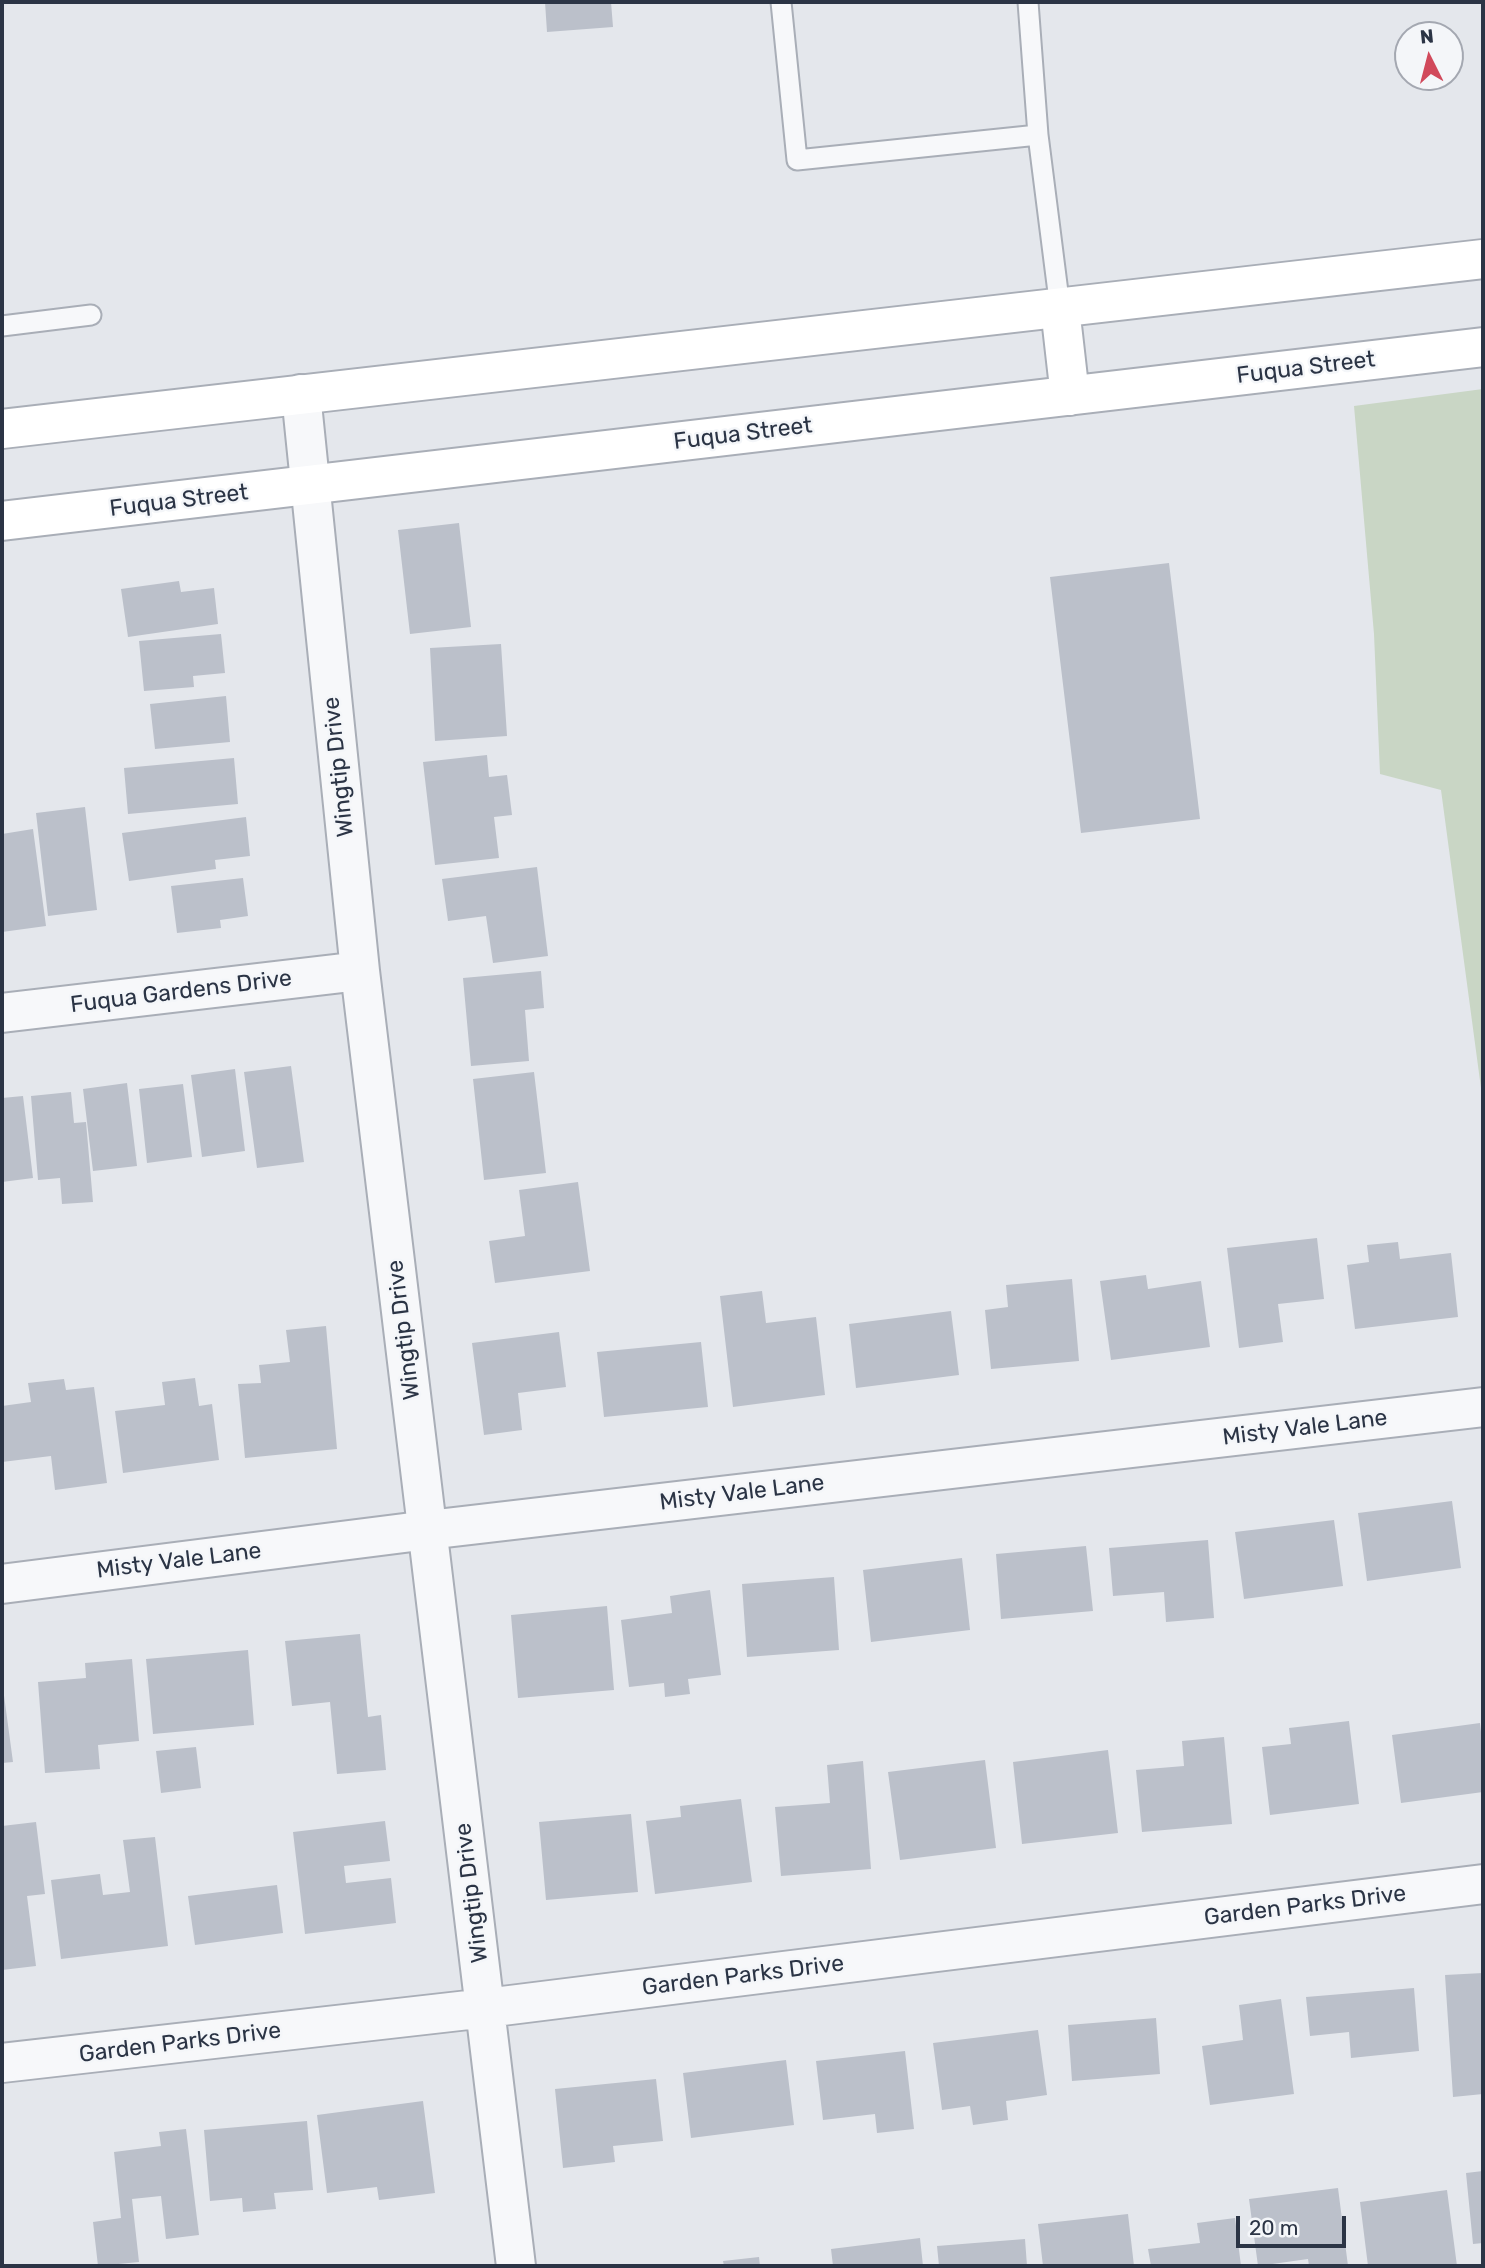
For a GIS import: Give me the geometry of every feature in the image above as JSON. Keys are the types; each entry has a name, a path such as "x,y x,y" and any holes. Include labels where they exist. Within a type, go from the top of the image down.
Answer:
{"main road":[{"path":"2,429 1483,259"},
{"path":"1060,308 1070,396"},
{"name":"Fuqua Street","path":"2,522 1483,347"}],"street":[{"name":"Wingtip Drive","path":"301,394 360,971 516,2266"},
{"name":"Fuqua Gardens Drive","path":"2,1013 360,971"},
{"name":"Misty Vale Lane","path":"2,1584 428,1530 1483,1407"},
{"name":"Garden Parks Drive","path":"2,2063 486,2008 1483,1884"}],"lane":[{"path":"781,2 797,160 1038,135"},
{"path":"1028,2 1038,135 1060,308"},
{"path":"2,326 90,315"}],"green space":[{"path":"1483,389 1483,1103 1441,790 1380,774 1374,634 1354,406"}],"building":[{"path":"545,2 611,2 613,27 547,32"},
{"path":"459,523 471,627 410,634 398,530"},
{"path":"1169,563 1200,819 1081,833 1050,577"},
{"path":"179,581 181,592 214,588 218,624 128,637 121,589"},
{"path":"221,634 225,673 193,676 194,687 144,691 139,641"},
{"path":"501,644 507,736 435,741 430,648"},
{"path":"226,696 230,742 155,749 150,704"},
{"path":"487,755 489,777 507,775 512,815 494,817 499,858 435,865 423,762"},
{"path":"234,758 238,804 128,814 124,768"},
{"path":"85,807 97,910 48,916 36,813"},
{"path":"246,817 250,856 215,860 216,869 129,881 122,833"},
{"path":"33,829 46,926 2,932 2,834"},
{"path":"537,867 548,956 493,963 486,916 448,921 442,879"},
{"path":"243,878 248,916 220,920 221,928 177,933 171,886"},
{"path":"541,971 544,1008 525,1010 529,1061 471,1066 463,978"},
{"path":"291,1066 304,1162 257,1168 244,1072"},
{"path":"235,1069 245,1151 202,1157 191,1075"},
{"path":"534,1072 546,1173 484,1180 473,1079"},
{"path":"127,1083 137,1166 93,1171 83,1089"},
{"path":"183,1084 192,1157 147,1163 139,1089"},
{"path":"71,1092 74,1123 86,1122 93,1202 62,1204 60,1178 38,1180 31,1096"},
{"path":"23,1096 33,1178 2,1182 2,1098"},
{"path":"578,1182 590,1271 495,1283 489,1241 525,1236 519,1190"},
{"path":"1317,1238 1324,1299 1278,1304 1283,1342 1239,1348 1227,1248"},
{"path":"1398,1242 1400,1259 1451,1253 1458,1317 1355,1329 1347,1265 1369,1262 1367,1245"},
{"path":"1146,1275 1148,1289 1201,1281 1210,1347 1111,1360 1100,1281"},
{"path":"1072,1279 1079,1361 991,1369 985,1310 1008,1307 1006,1285"},
{"path":"762,1291 766,1323 816,1317 825,1395 733,1407 720,1296"},
{"path":"951,1311 959,1375 856,1388 849,1324"},
{"path":"326,1326 337,1449 245,1458 238,1384 261,1383 259,1365 290,1362 286,1330"},
{"path":"559,1332 566,1387 518,1393 522,1430 484,1435 472,1343"},
{"path":"701,1342 708,1407 604,1417 597,1352"},
{"path":"195,1378 199,1406 212,1404 219,1460 123,1473 115,1411 165,1405 162,1382"},
{"path":"64,1379 66,1390 94,1387 107,1483 55,1490 51,1456 2,1462 2,1406 31,1402 28,1383"},
{"path":"1452,1501 1461,1568 1367,1581 1358,1513"},
{"path":"1334,1520 1343,1586 1244,1599 1235,1532"},
{"path":"1208,1540 1214,1618 1166,1622 1164,1592 1113,1596 1109,1548"},
{"path":"1086,1546 1093,1611 1001,1619 996,1554"},
{"path":"962,1558 970,1630 871,1642 863,1570"},
{"path":"834,1577 839,1650 747,1657 742,1584"},
{"path":"710,1590 721,1675 688,1679 690,1694 665,1697 664,1683 629,1687 621,1620 672,1613 670,1596"},
{"path":"607,1606 614,1690 518,1698 511,1615"},
{"path":"360,1634 368,1717 381,1715 386,1770 337,1774 330,1702 292,1706 285,1641"},
{"path":"248,1650 254,1725 153,1734 146,1659"},
{"path":"132,1659 139,1741 98,1745 100,1769 45,1773 38,1682 86,1678 85,1663"},
{"path":"2,1689 13,1762 2,1763"},
{"path":"1349,1721 1359,1804 1270,1815 1262,1747 1291,1744 1289,1728"},
{"path":"1480,1723 1483,1792 1401,1803 1392,1735"},
{"path":"1224,1737 1232,1824 1142,1832 1136,1770 1184,1766 1182,1741"},
{"path":"196,1747 201,1788 161,1793 156,1751"},
{"path":"1108,1750 1118,1833 1022,1844 1013,1762"},
{"path":"985,1760 996,1848 900,1860 888,1772"},
{"path":"863,1761 871,1869 781,1876 775,1807 830,1803 827,1765"},
{"path":"741,1799 752,1882 655,1894 646,1821 681,1817 680,1806"},
{"path":"631,1814 638,1892 546,1900 539,1822"},
{"path":"385,1821 390,1861 344,1866 346,1883 391,1878 396,1923 305,1934 293,1832"},
{"path":"36,1822 45,1894 27,1896 36,1966 2,1970 2,1826"},
{"path":"155,1837 168,1946 61,1959 51,1880 100,1874 103,1895 130,1892 123,1840"},
{"path":"277,1885 283,1933 195,1945 188,1896"},
{"path":"1483,1973 1483,2094 1453,2097 1445,1975"},
{"path":"1414,1988 1419,2051 1351,2058 1349,2032 1310,2036 1306,1997"},
{"path":"1281,1999 1294,2094 1210,2105 1202,2046 1243,2040 1239,2005"},
{"path":"1156,2018 1160,2074 1072,2081 1068,2025"},
{"path":"1038,2030 1047,2095 1006,2101 1008,2120 973,2125 970,2106 942,2110 933,2043"},
{"path":"905,2051 914,2129 877,2133 875,2114 823,2120 816,2061"},
{"path":"786,2060 794,2125 691,2138 683,2073"},
{"path":"656,2079 663,2141 613,2146 615,2162 563,2168 555,2089"},
{"path":"423,2101 435,2193 379,2200 377,2187 327,2193 317,2115"},
{"path":"307,2121 313,2190 274,2193 276,2209 243,2212 242,2198 210,2201 204,2130"},
{"path":"186,2129 199,2235 166,2239 161,2196 132,2199 139,2262 98,2266 93,2222 121,2218 114,2152 161,2146 159,2132"},
{"path":"1483,2171 1483,2243 1473,2244 1466,2173"},
{"path":"1338,2188 1348,2266 1309,2266 1308,2259 1258,2266 1249,2199"},
{"path":"1447,2190 1457,2266 1368,2266 1360,2202"},
{"path":"1128,2214 1134,2266 1043,2266 1038,2224"},
{"path":"1235,2218 1241,2266 1151,2266 1148,2249 1200,2243 1197,2223"},
{"path":"920,2238 923,2266 833,2266 831,2249"},
{"path":"1025,2239 1027,2266 939,2266 937,2246"},
{"path":"759,2257 760,2266 724,2266 723,2261"}]}
